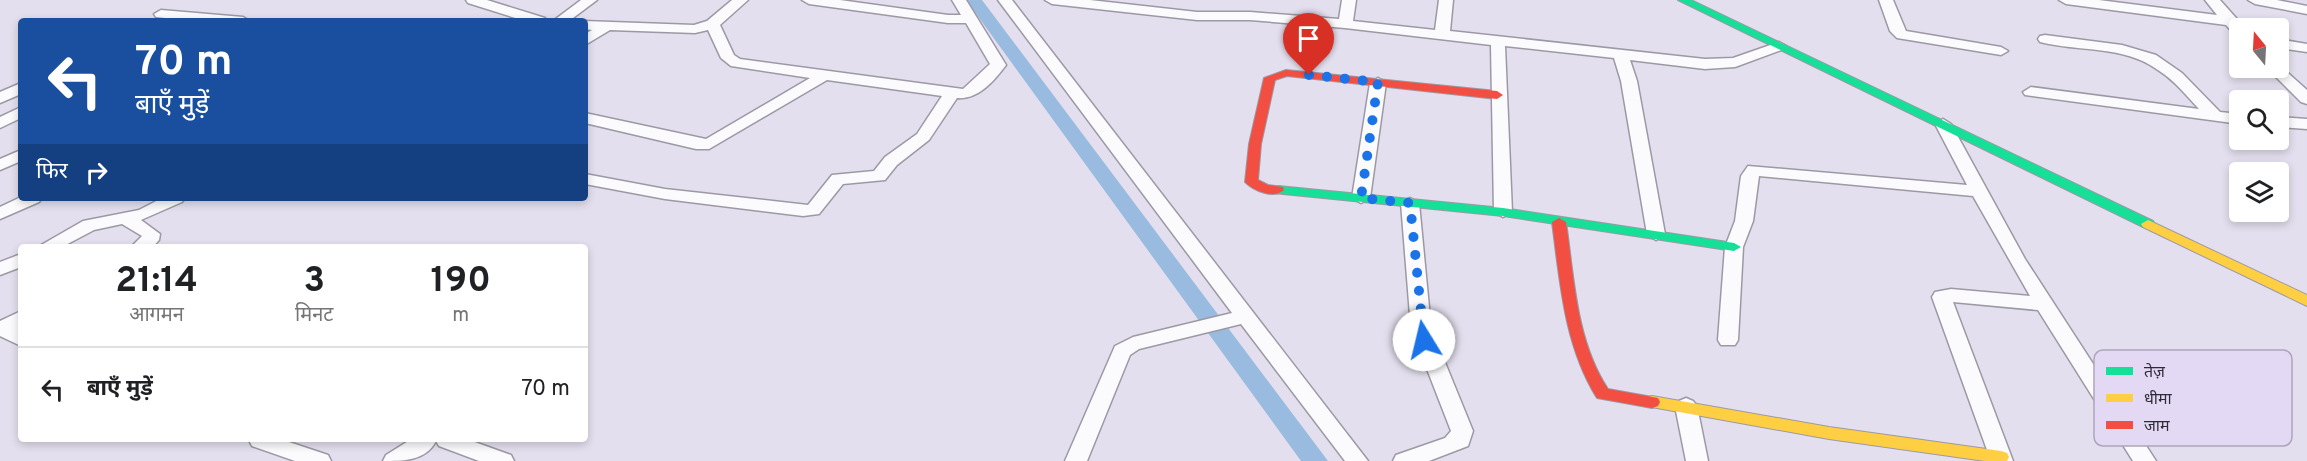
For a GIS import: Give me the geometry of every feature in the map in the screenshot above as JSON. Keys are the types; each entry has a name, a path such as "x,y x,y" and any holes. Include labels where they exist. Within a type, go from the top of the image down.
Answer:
{"street":[{"path":"173,0 161,10 158,17 179,18"},
{"path":"473,0 524,18"},
{"path":"564,18 590,0"},
{"path":"588,25 682,30 712,24 741,0"},
{"path":"809,0 948,19 971,19"},
{"path":"712,24 731,61 951,94 972,91 998,65 959,0"},
{"path":"1005,0 1242,317 1357,461"},
{"path":"1052,0 1126,4 1197,16 1250,16 1345,24 1705,64 1727,64 1779,45"},
{"path":"1345,24 1349,0"},
{"path":"1442,35 1446,0"},
{"path":"1683,0 2307,301"},
{"path":"1886,0 1897,31 1902,35 2001,51"},
{"path":"2066,0 2229,25"},
{"path":"2212,0 2229,19"},
{"path":"2255,0 2307,10"},
{"path":"588,39 607,26"},
{"path":"2045,39 2132,53 2153,60 2169,70 2216,117"},
{"path":"1498,40 1497,95 1501,121 1503,212"},
{"path":"2289,45 2307,48"},
{"path":"1620,54 1629,81 1656,234"},
{"path":"1497,95 1286,73 1274,75 1270,78 1255,144 1253,185 1265,189 1503,212 1734,247"},
{"path":"588,119 696,144 709,144 823,76"},
{"path":"2285,78 2307,99"},
{"path":"1361,198 1378,82"},
{"path":"0,99 18,90"},
{"path":"2031,92 2229,118"},
{"path":"588,180 665,194 802,211 813,210 838,179 879,176 891,161 923,137 951,94"},
{"path":"0,99 18,106"},
{"path":"0,123 18,114"},
{"path":"2289,122 2307,123"},
{"path":"1943,124 1977,191 2044,304 2094,382"},
{"path":"0,165 18,156"},
{"path":"1728,340 1734,247 1744,221 1750,176 1754,170 1977,191"},
{"path":"0,214 27,201"},
{"path":"52,244 88,225 151,212 171,201"},
{"path":"1404,461 1453,444 1460,440 1462,431 1421,328 1410,203"},
{"path":"125,218 151,234 150,240 144,244"},
{"path":"1559,222 1569,291 1585,357 1597,391 1609,396 1686,406 1829,433 2002,459 1942,297 1951,295 2044,304"},
{"path":"0,269 18,261"},
{"path":"1076,461 1122,351 1133,344 1242,317"},
{"path":"1,328 18,320"},
{"path":"1,328 18,337"},
{"path":"1686,406 1697,461"},
{"path":"266,442 320,461"},
{"path":"394,461 423,442"},
{"path":"452,442 503,461"},
{"path":"2135,446 2145,461"}],"waterway":[{"path":"974,0 1315,461"}],"traffic: fast":[{"path":"1683,0 2148,224"},
{"path":"1278,190 1503,212 1734,247"}],"traffic: slow":[{"path":"2148,224 2307,301"},
{"path":"1652,402 1829,433 2001,457"}],"traffic: jam":[{"path":"1278,190 1265,189 1251,182 1255,144 1270,78 1286,73 1497,95"},
{"path":"1559,222 1572,312 1584,359 1593,378 1603,394 1652,402"}],"route":[{"path":"1309,75 1378,82 1361,198 1410,203 1424,340"}]}
